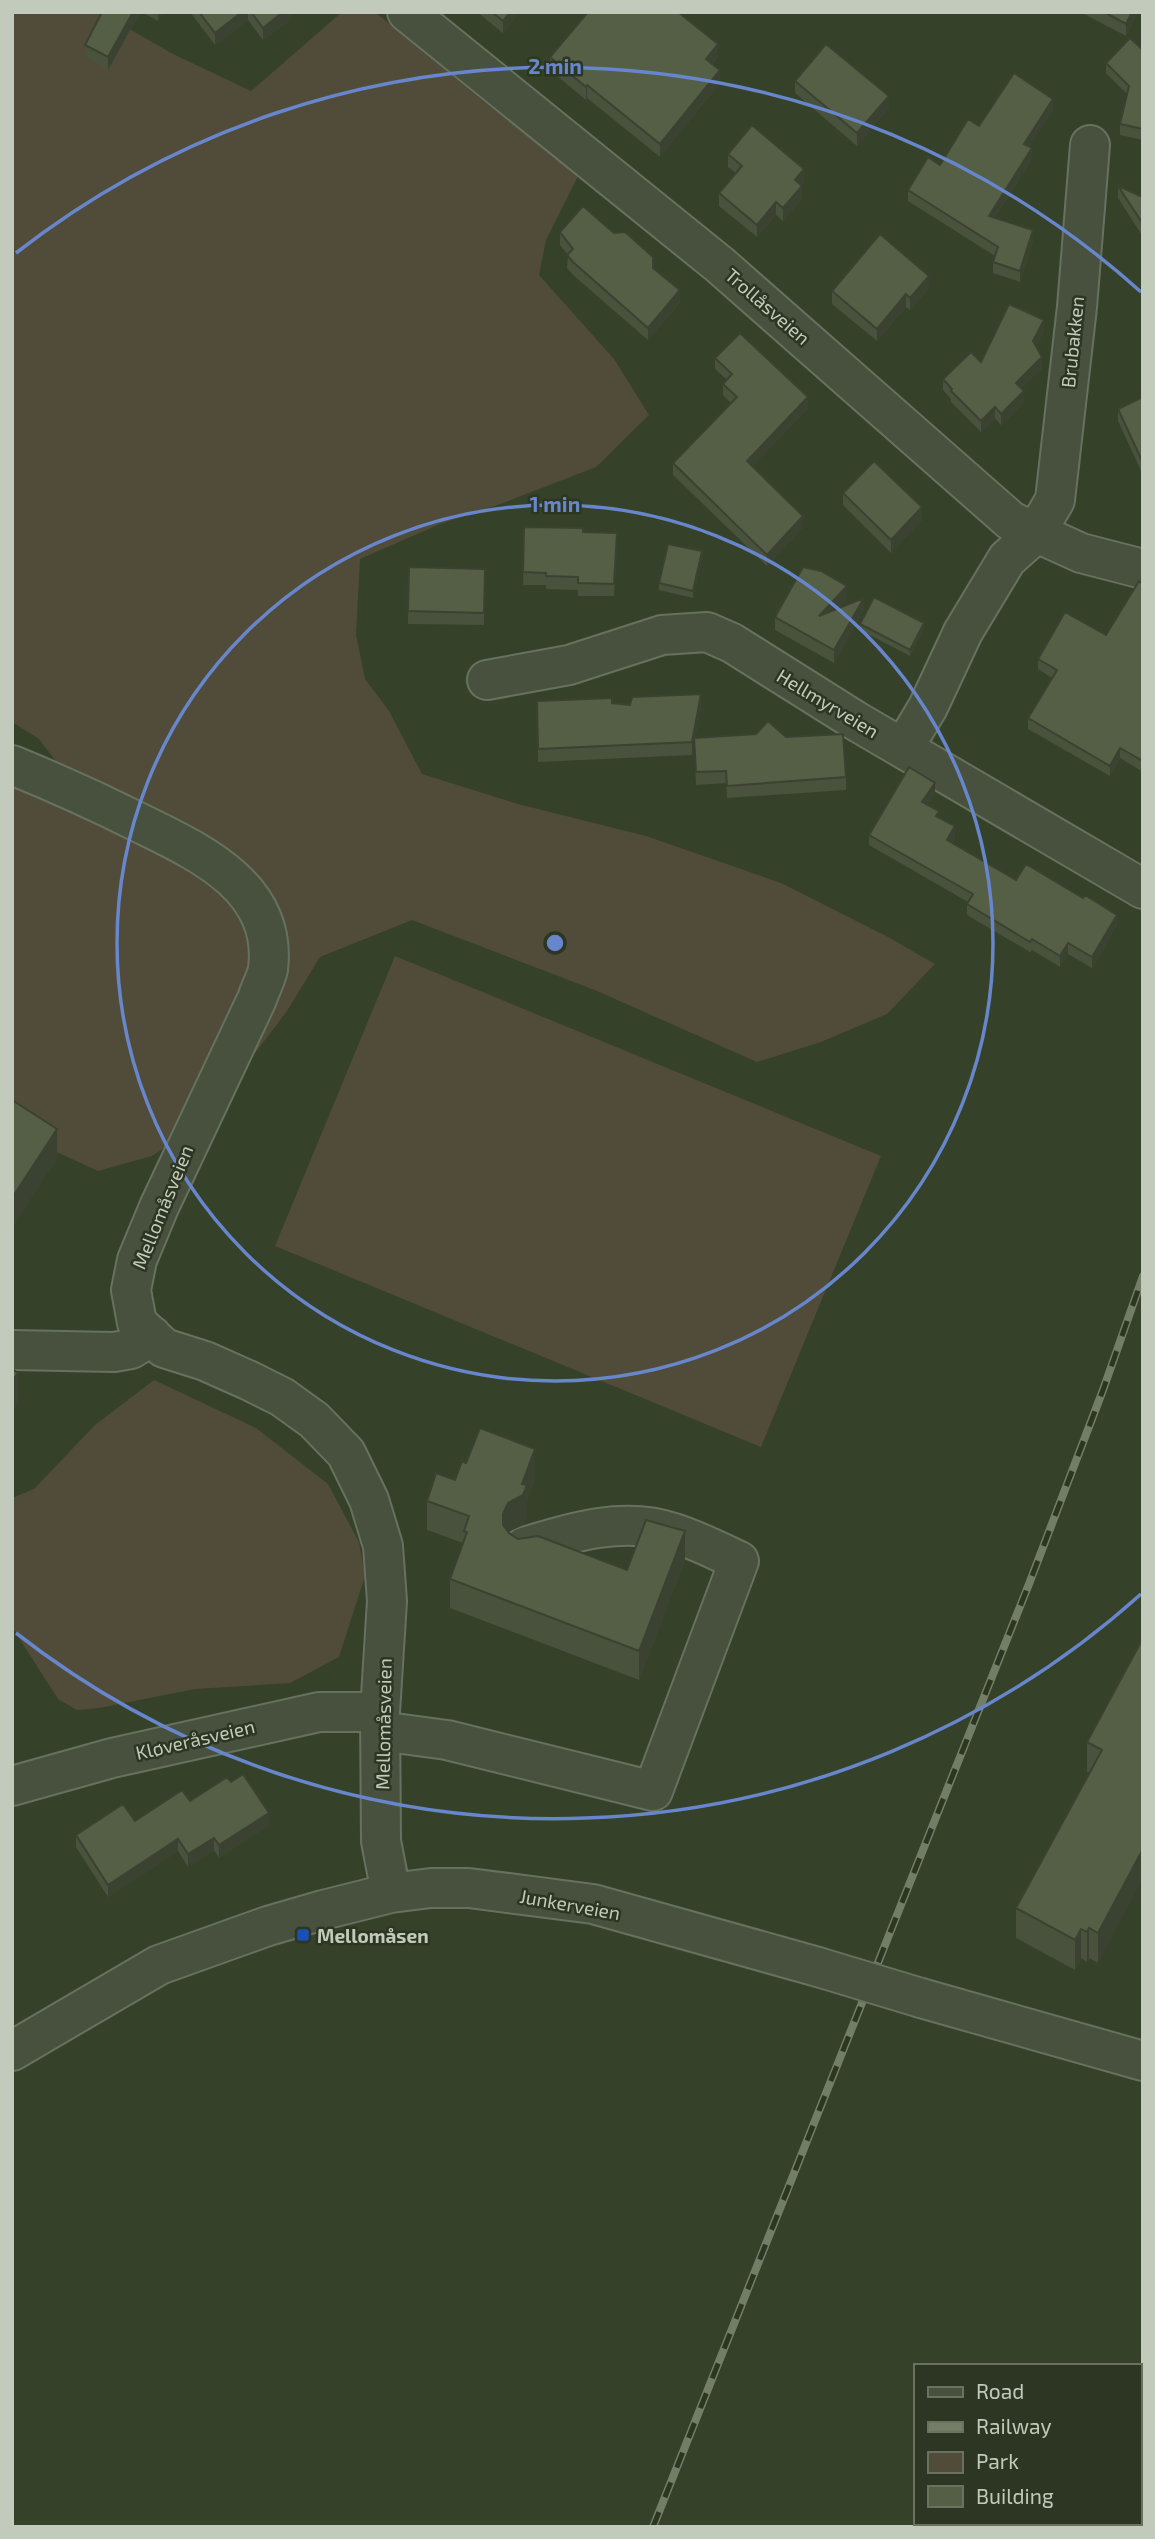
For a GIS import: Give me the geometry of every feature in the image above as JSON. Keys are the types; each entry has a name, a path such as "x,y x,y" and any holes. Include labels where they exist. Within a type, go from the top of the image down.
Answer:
{"street":[{"name":"Trollåsveien","path":"407,12 720,265 1011,521 1081,553 1143,569"},
{"name":"Brubakken","path":"904,747 928,707 963,632 1007,559 1035,534 1055,500 1077,307 1090,145"},
{"name":"Hellmyrveien","path":"487,680 569,665 662,635 707,632 732,643 856,721 1143,889"},
{"name":"Mellomåsveien","path":"12,765 93,800 201,853 233,877 256,908 268,941 268,970 257,999 180,1159 137,1260 131,1290 138,1323 164,1348 205,1361 282,1397 314,1420 346,1453 369,1500 383,1546 387,1601 380,1721 381,1841 391,1893"},
{"path":"12,1350 114,1352 131,1349 152,1336"},
{"name":"Kløveråsveien","path":"12,1786 113,1758 319,1712 380,1721 653,1791 739,1561 673,1532 637,1525 598,1528 524,1547"},
{"name":"Junkerveien","path":"12,2051 159,1965 268,1926 391,1893 430,1888 469,1888 593,1904 1143,2061"}],"green space":[{"path":"12,12 100,12 173,54 251,91 342,12 375,12 487,104 579,174 546,240 539,275 614,359 649,415 596,467 440,524 360,559 356,635 365,679 389,711 422,774 518,804 646,836 781,883 935,964 887,1014 821,1042 757,1062 597,991 412,920 320,957 287,1011 202,1123 152,1156 98,1171 48,1148 12,1118 12,787 79,791 39,739 12,722"},
{"path":"395,956 881,1156 761,1447 275,1246"},
{"path":"154,1380 256,1428 328,1484 359,1542 365,1576 339,1657 290,1683 195,1689 77,1710 58,1699 12,1627 12,1498 34,1489 95,1425"}],"building":[{"path":"102,12 133,12 108,57 85,45"},
{"path":"199,12 242,12 215,33"},
{"path":"251,12 283,12 263,28"},
{"path":"492,12 510,12 503,21"},
{"path":"588,12 678,12 718,44 706,59 720,70 660,144 550,57"},
{"path":"1104,12 1132,12 1126,24"},
{"path":"1130,38 1143,50 1143,129 1120,124 1129,86 1106,63"},
{"path":"826,44 889,96 857,133 795,81"},
{"path":"1014,73 1053,99 1024,144 1032,148 989,216 1033,230 1020,271 993,262 998,247 908,190 928,157 940,165 968,119 979,126"},
{"path":"752,125 804,169 795,180 802,186 783,208 776,202 757,225 719,193 742,166 728,154"},
{"path":"1118,186 1143,197 1143,224"},
{"path":"583,206 614,233 625,232 653,257 653,268 680,290 648,328 567,255 573,249 560,232"},
{"path":"880,234 929,276 910,298 906,294 877,329 832,291"},
{"path":"1009,304 1044,320 1033,341 1042,357 1016,383 1024,391 1001,414 995,407 981,421 951,391 943,379 971,352 981,362"},
{"path":"740,333 808,397 747,461 803,516 767,555 673,463 737,397 723,384 732,374 715,358"},
{"path":"1143,397 1143,463 1118,409"},
{"path":"874,461 922,507 891,540 843,493"},
{"path":"524,527 583,528 583,532 617,533 614,584 578,583 578,577 523,572"},
{"path":"668,544 702,551 693,591 659,583"},
{"path":"409,567 485,569 484,613 408,611"},
{"path":"803,567 821,571 847,586 819,616 864,598 834,650 775,617"},
{"path":"1139,581 1143,584 1143,761 1120,748 1110,766 1028,718 1057,670 1038,659 1065,612 1106,635"},
{"path":"874,597 924,623 910,650 860,624"},
{"path":"701,694 692,742 538,749 537,701 612,698 612,703 630,705 632,697"},
{"path":"768,721 786,737 843,734 846,777 727,786 726,771 696,772 694,738 756,734"},
{"path":"909,767 935,783 922,802 939,811 936,816 955,826 947,840 1016,880 1026,864 1117,915 1092,957 1068,943 1060,956 1032,939 1030,942 967,904 973,894 869,835"},
{"path":"12,1100 57,1129 12,1198"},
{"path":"12,1369 18,1373 12,1381"},
{"path":"480,1428 535,1449 522,1484 527,1485 523,1495 508,1503 503,1514 503,1525 518,1539 538,1536 627,1570 646,1520 685,1531 639,1651 450,1579 467,1532 464,1531 469,1516 427,1501 436,1473 455,1480 462,1461 466,1463"},
{"path":"1143,1638 1143,1849 1098,1933 1089,1928 1087,1932 1081,1929 1075,1940 1016,1908 1102,1750 1087,1742"},
{"path":"243,1774 269,1813 219,1845 214,1838 188,1854 178,1839 108,1885 76,1835 123,1804 135,1821 182,1790 190,1801 227,1777 231,1782"}],"railway":[{"path":"653,2527 1029,1584 1143,1276"}],"place":[{"name":"Mellomåsen","path":"303,1935"}]}
